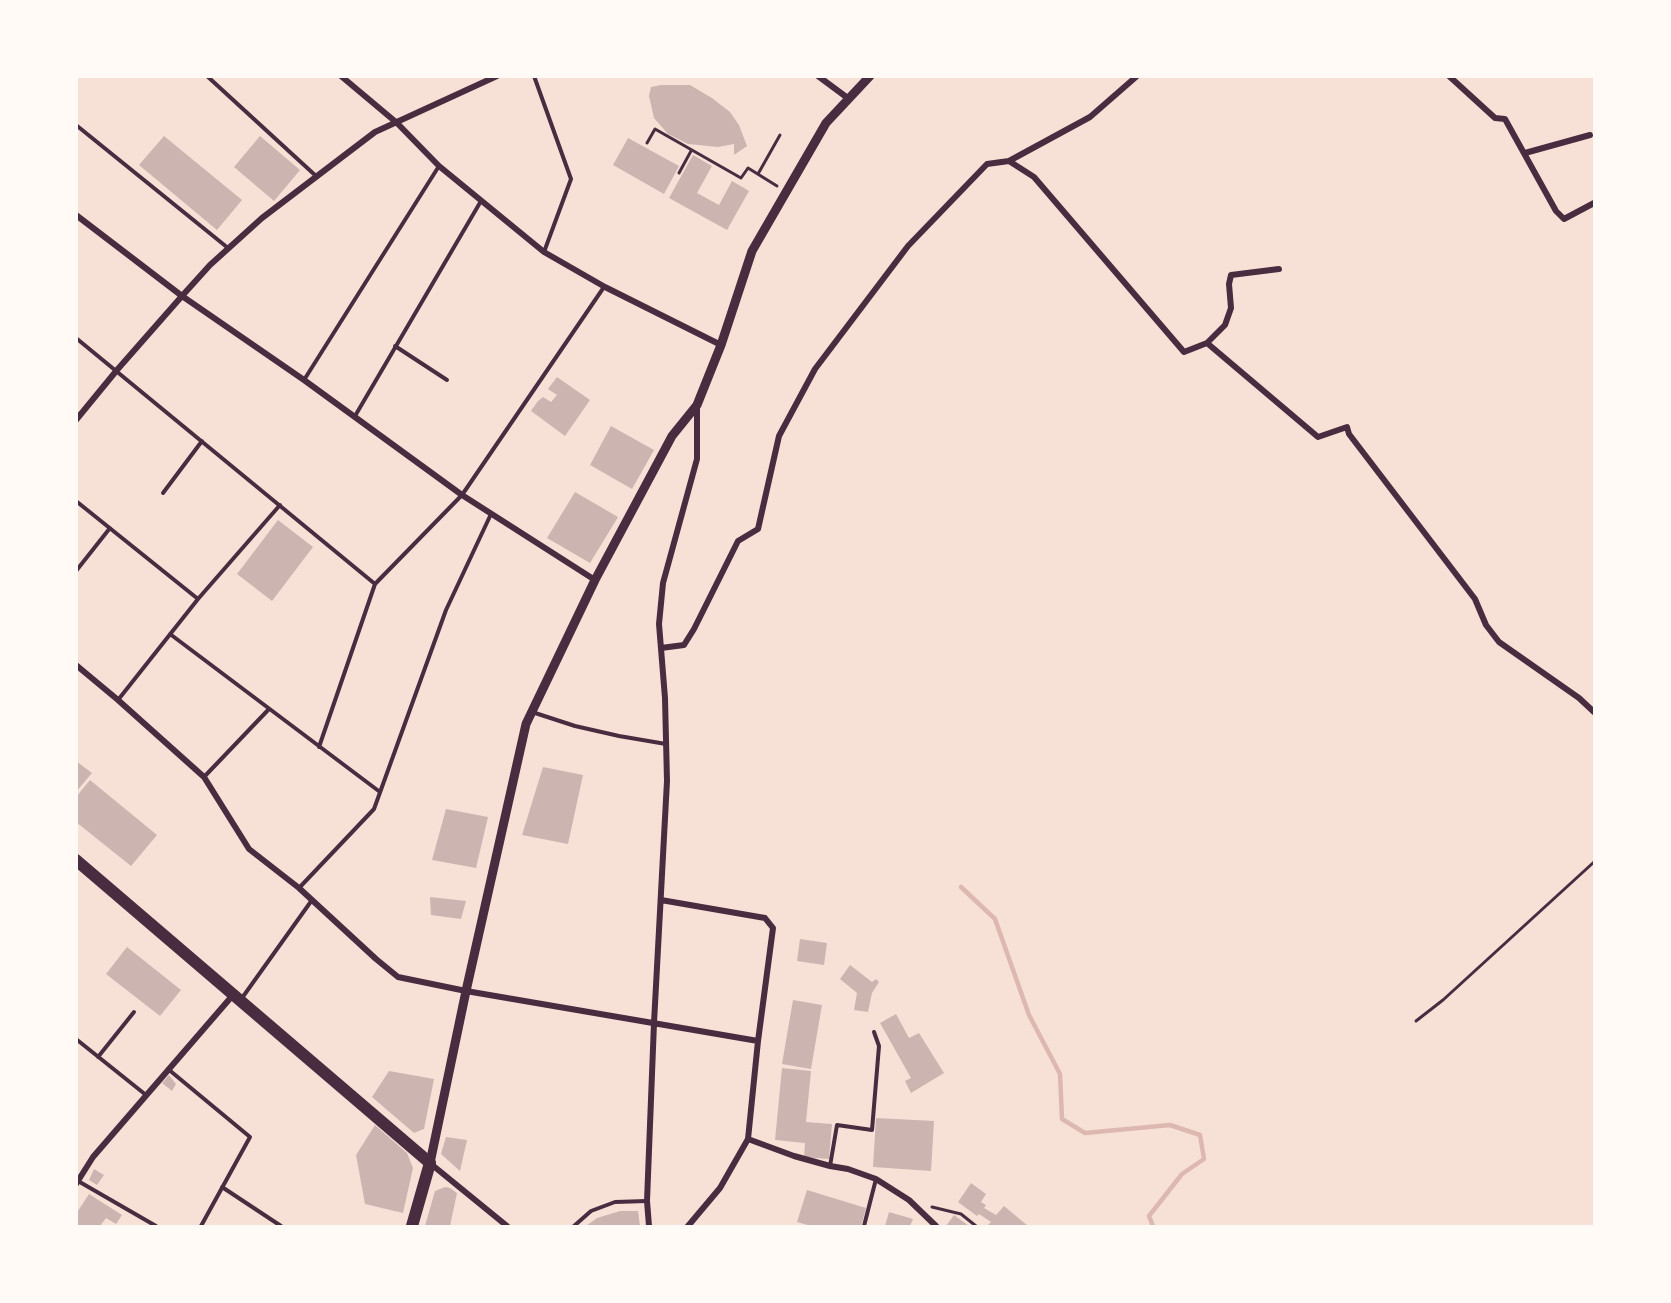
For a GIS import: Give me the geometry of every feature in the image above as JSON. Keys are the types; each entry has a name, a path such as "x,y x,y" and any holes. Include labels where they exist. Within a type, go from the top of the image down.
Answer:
{"main road":[{"path":"76,860 430,1163 412,1227"}],"street":[{"path":"341,76 398,123 439,166 544,252 605,287 721,345"},
{"path":"76,420 182,296 262,218 375,132 497,76"},
{"path":"818,76 849,99"},
{"path":"507,1227 430,1163 526,724 595,580 672,436 696,405 721,345 752,251 826,123 870,76"},
{"path":"661,648 684,645 738,541 758,530 779,436 815,369 908,246 987,164 1009,161 1090,117 1137,76"},
{"path":"1449,76 1495,117 1505,120 1556,211 1564,219 1594,203"},
{"path":"1525,153 1590,135"},
{"path":"1009,161 1034,177 1184,352 1207,343 1225,324 1231,308 1229,284 1231,275 1279,269"},
{"path":"76,215 182,296 355,416 462,495 595,580"},
{"path":"1207,343 1318,436 1347,427 1349,434 1475,599 1486,625 1499,642 1579,698 1594,712"},
{"path":"649,1227 647,1201 654,1023 667,781 665,698 659,624 663,583 697,459 696,405"},
{"path":"76,665 204,777 249,849 299,888 398,977 466,991 758,1041"},
{"path":"661,900 765,918 773,928 748,1138 720,1188 688,1227"},
{"path":"77,1183 93,1158 168,1069 236,998"},
{"path":"748,1138 794,1156 830,1166 848,1168 876,1179 909,1200 936,1227"}],"lane":[{"path":"207,76 317,176"},
{"path":"534,76 571,178 544,252"},
{"path":"76,125 228,249"},
{"path":"304,380 439,166"},
{"path":"355,416 481,201"},
{"path":"319,747 375,584 462,495 605,287"},
{"path":"76,338 375,584"},
{"path":"395,346 447,380"},
{"path":"163,493 201,441"},
{"path":"76,501 198,599"},
{"path":"118,700 198,599 279,505"},
{"path":"299,888 374,809 446,610 491,514"},
{"path":"76,571 110,528"},
{"path":"170,634 380,792"},
{"path":"204,777 269,709"},
{"path":"531,711 575,726 666,744"},
{"path":"236,998 312,900"},
{"path":"98,1057 134,1012"},
{"path":"830,1166 837,1125 872,1130 879,1046 874,1032"},
{"path":"76,1039 146,1095"},
{"path":"168,1069 250,1137 201,1227"},
{"path":"864,1227 876,1179"},
{"path":"77,1183 156,1227"},
{"path":"222,1187 281,1227"},
{"path":"573,1227 591,1211 615,1202 647,1201"}],"path":[{"path":"647,143 654,129 741,178 748,168 786,192"},
{"path":"758,174 780,135"},
{"path":"679,173 691,150"},
{"path":"1416,1021 1443,1000 1594,862"},
{"path":"909,1200 961,1215 976,1227"}],"building":[{"path":"690,85 712,98 730,112 739,125 747,146 734,155 734,144 718,147 688,144 668,134 654,118 649,96 651,87"},
{"path":"164,136 242,200 217,230 139,165"},
{"path":"260,136 300,170 274,201 234,167"},
{"path":"628,138 679,166 664,194 613,165"},
{"path":"693,155 712,166 697,193 719,205 732,181 749,191 727,230 669,198"},
{"path":"557,377 590,400 565,436 531,411 543,397 551,402 557,395 548,389"},
{"path":"611,426 654,450 632,489 590,465"},
{"path":"575,492 618,517 590,563 547,538"},
{"path":"278,520 313,547 272,601 237,574"},
{"path":"76,761 92,773 76,792"},
{"path":"543,767 583,775 568,844 522,835"},
{"path":"90,780 157,835 131,866 76,822 76,797"},
{"path":"446,809 488,817 476,868 432,860"},
{"path":"430,897 466,901 461,919 431,915"},
{"path":"800,939 827,943 824,965 797,961"},
{"path":"127,947 181,990 160,1016 106,974"},
{"path":"850,965 872,982 876,979 879,982 872,993 868,1012 854,1010 857,993 840,979"},
{"path":"793,1000 822,1005 811,1069 782,1064"},
{"path":"896,1014 909,1038 919,1033 944,1073 911,1093 905,1081 911,1078 880,1023"},
{"path":"782,1068 811,1071 806,1122 832,1124 829,1159 804,1157 805,1143 775,1140"},
{"path":"389,1071 434,1079 424,1129 414,1133 372,1097"},
{"path":"169,1075 176,1084 172,1091 162,1083"},
{"path":"876,1118 934,1121 931,1171 873,1167"},
{"path":"375,1125 407,1153 413,1168 403,1213 365,1204 356,1155"},
{"path":"446,1137 467,1140 460,1171 441,1154"},
{"path":"94,1169 104,1175 97,1185 89,1180"},
{"path":"971,1183 986,1194 981,1202 986,1205 984,1208 996,1215 1004,1206 1028,1226 987,1226 991,1222 979,1214 977,1216 958,1202"},
{"path":"445,1187 457,1193 450,1226 425,1226 435,1191"},
{"path":"807,1190 866,1208 861,1226 811,1226 797,1222"},
{"path":"89,1194 122,1215 116,1224 106,1218 100,1226 76,1226 76,1214"},
{"path":"620,1211 638,1211 640,1226 586,1226 597,1218"},
{"path":"889,1212 913,1219 910,1226 885,1226"},
{"path":"954,1215 969,1226 946,1226"}],"waterway":[{"path":"961,887 995,919 1029,1015 1060,1074 1062,1119 1085,1133 1170,1125 1200,1135 1204,1159 1182,1174 1149,1216 1153,1226"}]}
